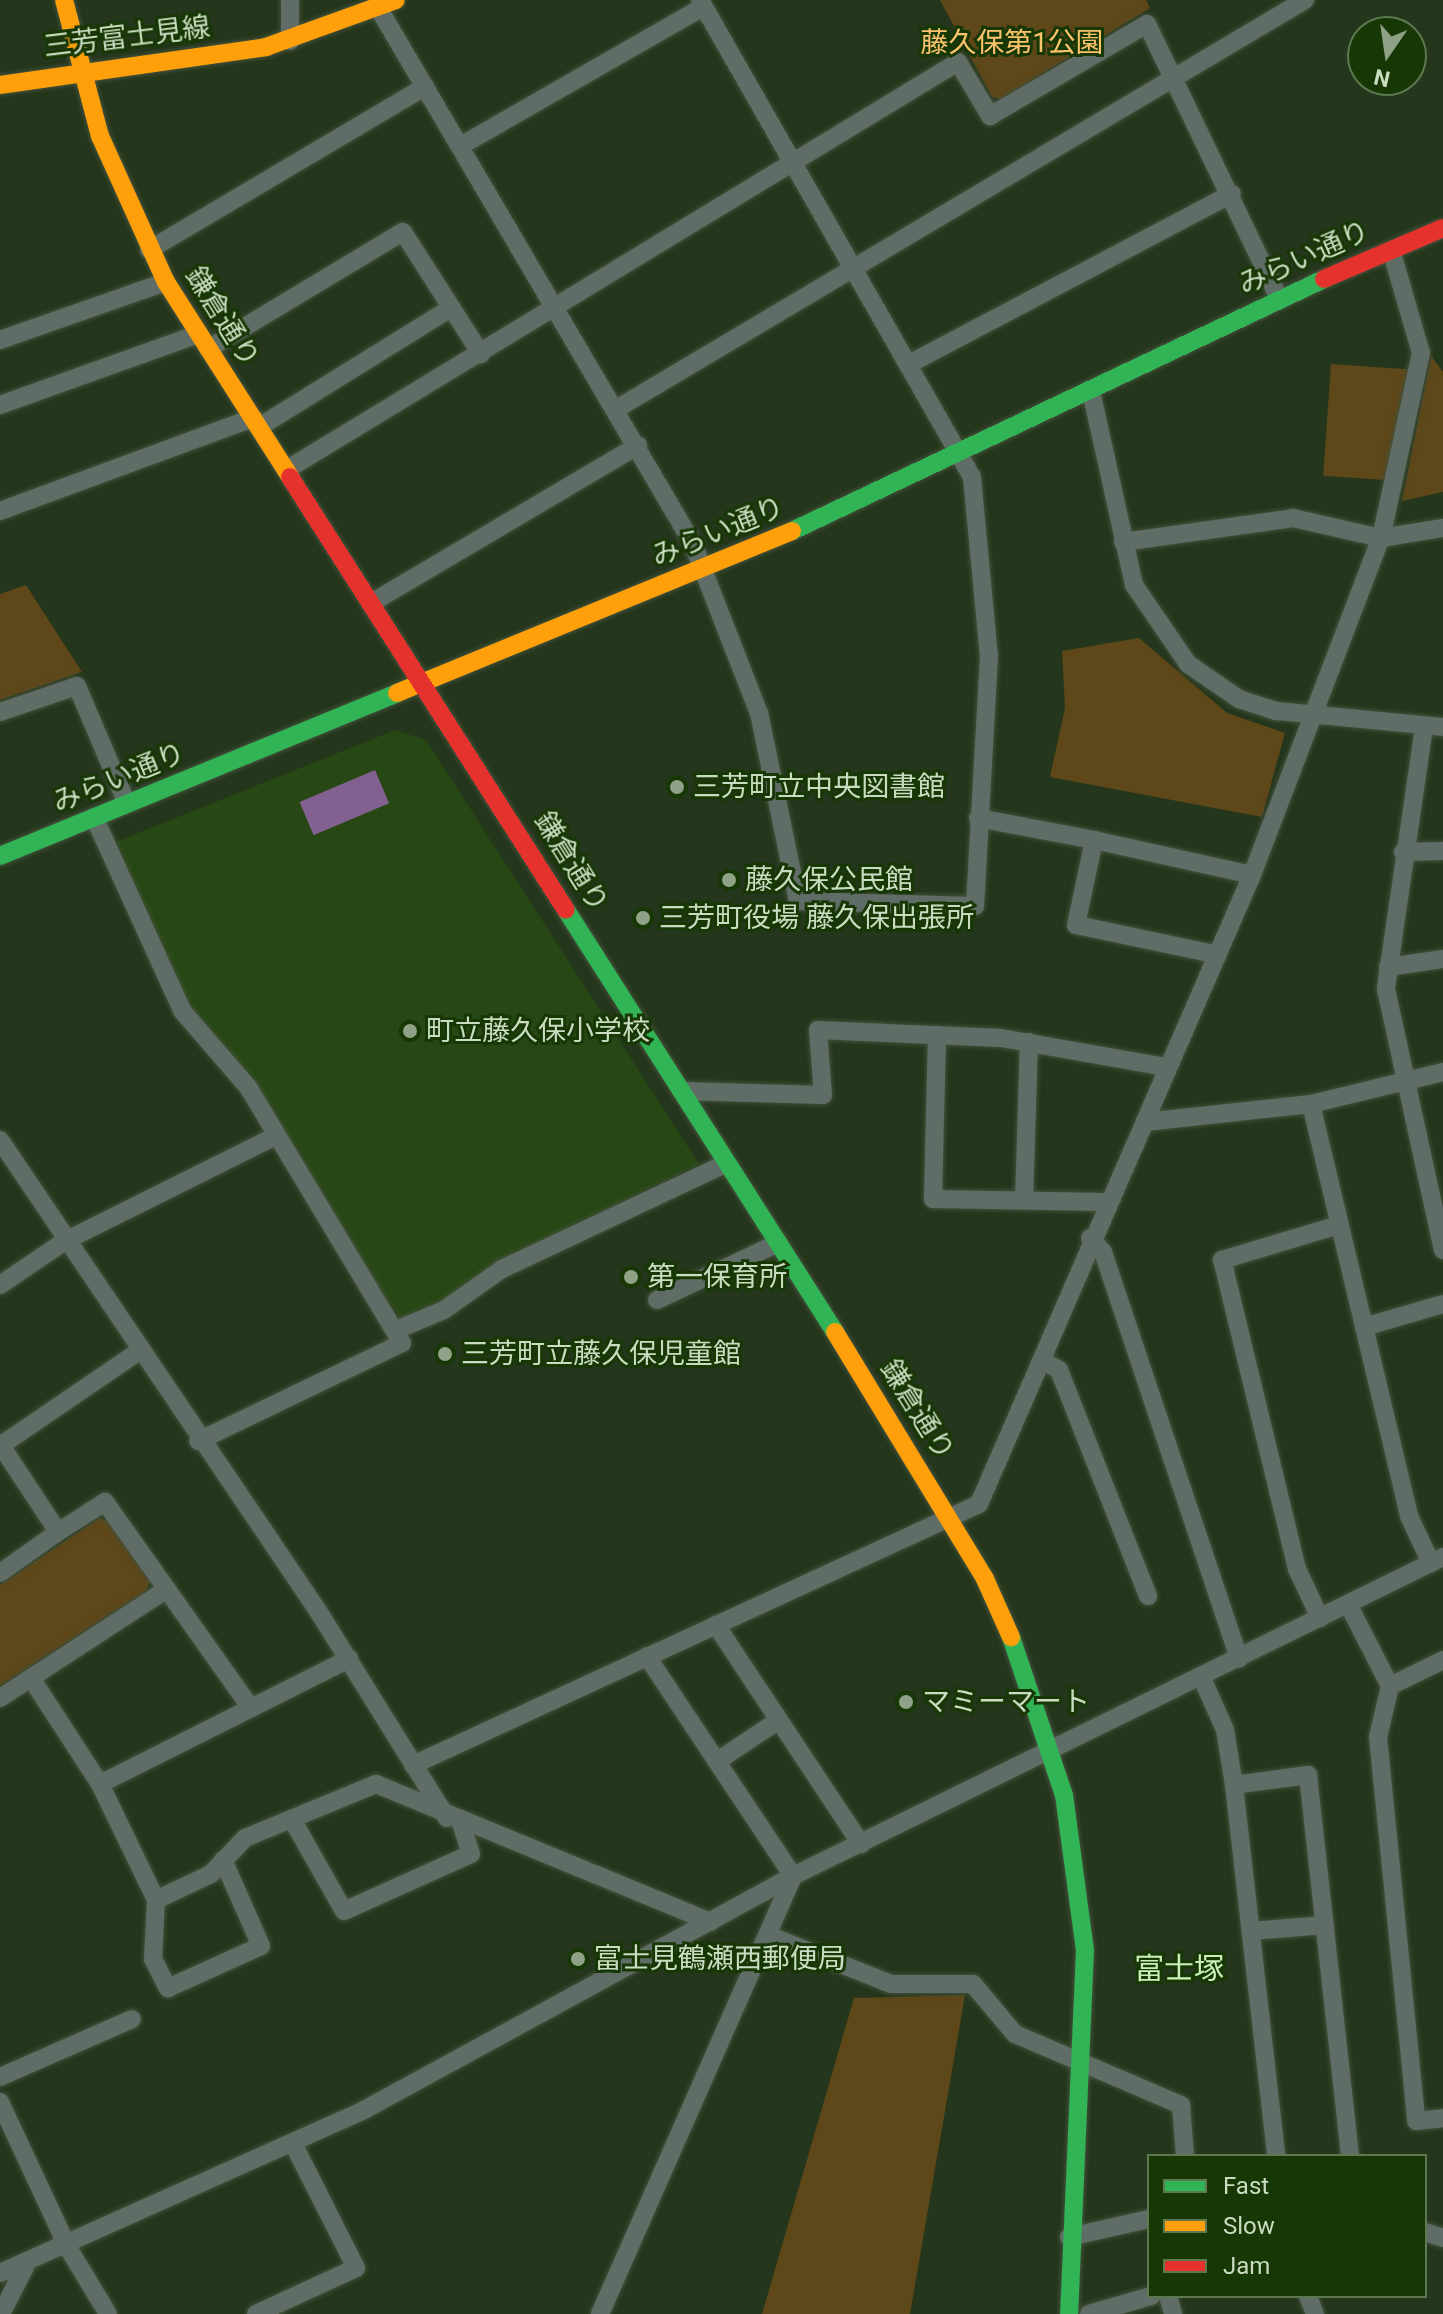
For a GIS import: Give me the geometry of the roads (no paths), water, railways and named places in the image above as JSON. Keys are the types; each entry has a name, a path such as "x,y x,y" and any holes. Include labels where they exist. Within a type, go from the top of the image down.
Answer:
{"street":[{"name":"鎌倉通り","path":"64,0 80,71 149,250 166,282 427,687 952,1520 1024,1665 1052,1746 1077,1861 1085,1950 1082,2066 1069,2237 1069,2314"},
{"path":"290,0 290,41"},
{"name":"三芳富士見線","path":"0,85 290,41 396,0"},
{"path":"618,408 854,265 1305,0"},
{"path":"379,9 618,408 703,567 759,713 798,901 975,906 989,657 976,503 962,454 701,3 462,145"},
{"path":"286,470 958,62 990,116 1147,24 1232,194 1279,298"},
{"path":"149,250 425,87"},
{"path":"909,364 1232,194"},
{"name":"みらい通り","path":"0,856 427,687 703,567 962,454 1279,298 1443,228"},
{"path":"0,405 203,342 403,232 481,354"},
{"path":"413,1765 647,1656 952,1520 979,1504 1043,1361 1104,1202 1145,1122 1214,954 1252,875 1381,538 1421,353 1391,250"},
{"path":"0,340 166,282"},
{"path":"0,511 256,423 451,308"},
{"path":"1091,391 1123,542 1147,611 1188,664 1239,699 1311,716 1434,727 1403,852 1388,967 1387,1011 1443,1250"},
{"path":"373,602 638,445"},
{"path":"1123,542 1293,518 1381,538 1443,528"},
{"path":"0,712 77,686 127,804"},
{"path":"94,817 183,1012 248,1087 402,1343 198,1441"},
{"path":"978,818 1252,875"},
{"path":"1094,840 1076,925 1214,954"},
{"path":"1403,852 1443,851"},
{"path":"1388,967 1443,959"},
{"path":"681,1091 823,1095 818,1030 1029,1042 1166,1067"},
{"path":"937,1035 933,1199 1104,1202"},
{"path":"1024,1200 1029,1042"},
{"path":"1145,1122 1311,1104 1443,1072"},
{"path":"0,2273 25,2267 294,2145 793,1876 1052,1746 1239,1659 1437,1560 1409,1516 1311,1104"},
{"path":"0,1285 65,1241 276,1136"},
{"path":"0,1140 138,1352 349,1659 413,1765 454,1821 471,1854 344,1911 293,1821"},
{"path":"396,1330 444,1310 502,1269 727,1163"},
{"path":"1320,1618 1297,1569 1222,1260 1339,1225"},
{"path":"1090,1238 1103,1252 1239,1659"},
{"path":"657,1300 778,1243"},
{"path":"1364,1327 1443,1304"},
{"path":"58,1532 0,1445 138,1352"},
{"path":"1043,1361 1059,1370 1148,1596"},
{"path":"0,1573 105,1502 251,1708"},
{"path":"0,1698 33,1681 167,1589"},
{"path":"1348,1604 1390,1686 1378,1737 1416,2121 1443,2118"},
{"path":"716,1625 861,1844"},
{"path":"647,1656 719,1760 793,1876"},
{"path":"100,1784 349,1659"},
{"path":"1390,1686 1443,1660"},
{"path":"1201,1676 1225,1730 1234,1785 1276,2154"},
{"path":"33,1681 100,1784 156,1900 153,1959 168,1988 261,1946 223,1860"},
{"path":"719,1760 779,1720"},
{"path":"1234,1785 1308,1775 1350,2154"},
{"path":"156,1900 211,1874 245,1838 293,1821 376,1784 454,1821 711,1922"},
{"path":"600,2314 793,1876"},
{"path":"1251,1931 1325,1925"},
{"path":"768,1935 891,1984 973,1984 1015,2034 1082,2066 1181,2105 1185,2154"},
{"path":"0,2077 132,2019"},
{"path":"0,2102 67,2246 108,2314"},
{"path":"256,2314 356,2268 294,2145"},
{"path":"1069,2237 1147,2219"},
{"path":"1,2314 25,2267"},
{"path":"1089,2314 1147,2297"}],"place":[{"name":"三芳町立中央図書館","path":"677,787"},
{"name":"藤久保公民館","path":"729,880"},
{"name":"三芳町役場 藤久保出張所","path":"643,918"},
{"name":"町立藤久保小学校","path":"410,1031"},
{"name":"第一保育所","path":"631,1277"},
{"name":"三芳町立藤久保児童館","path":"445,1354"},
{"name":"マミーマート","path":"906,1702"},
{"name":"富士見鶴瀬西郵便局","path":"578,1959"}],"district":[{"name":"富士塚","path":"1179,1969"}],"park label":[{"name":"藤久保第1公園","path":"1012,43"}]}
